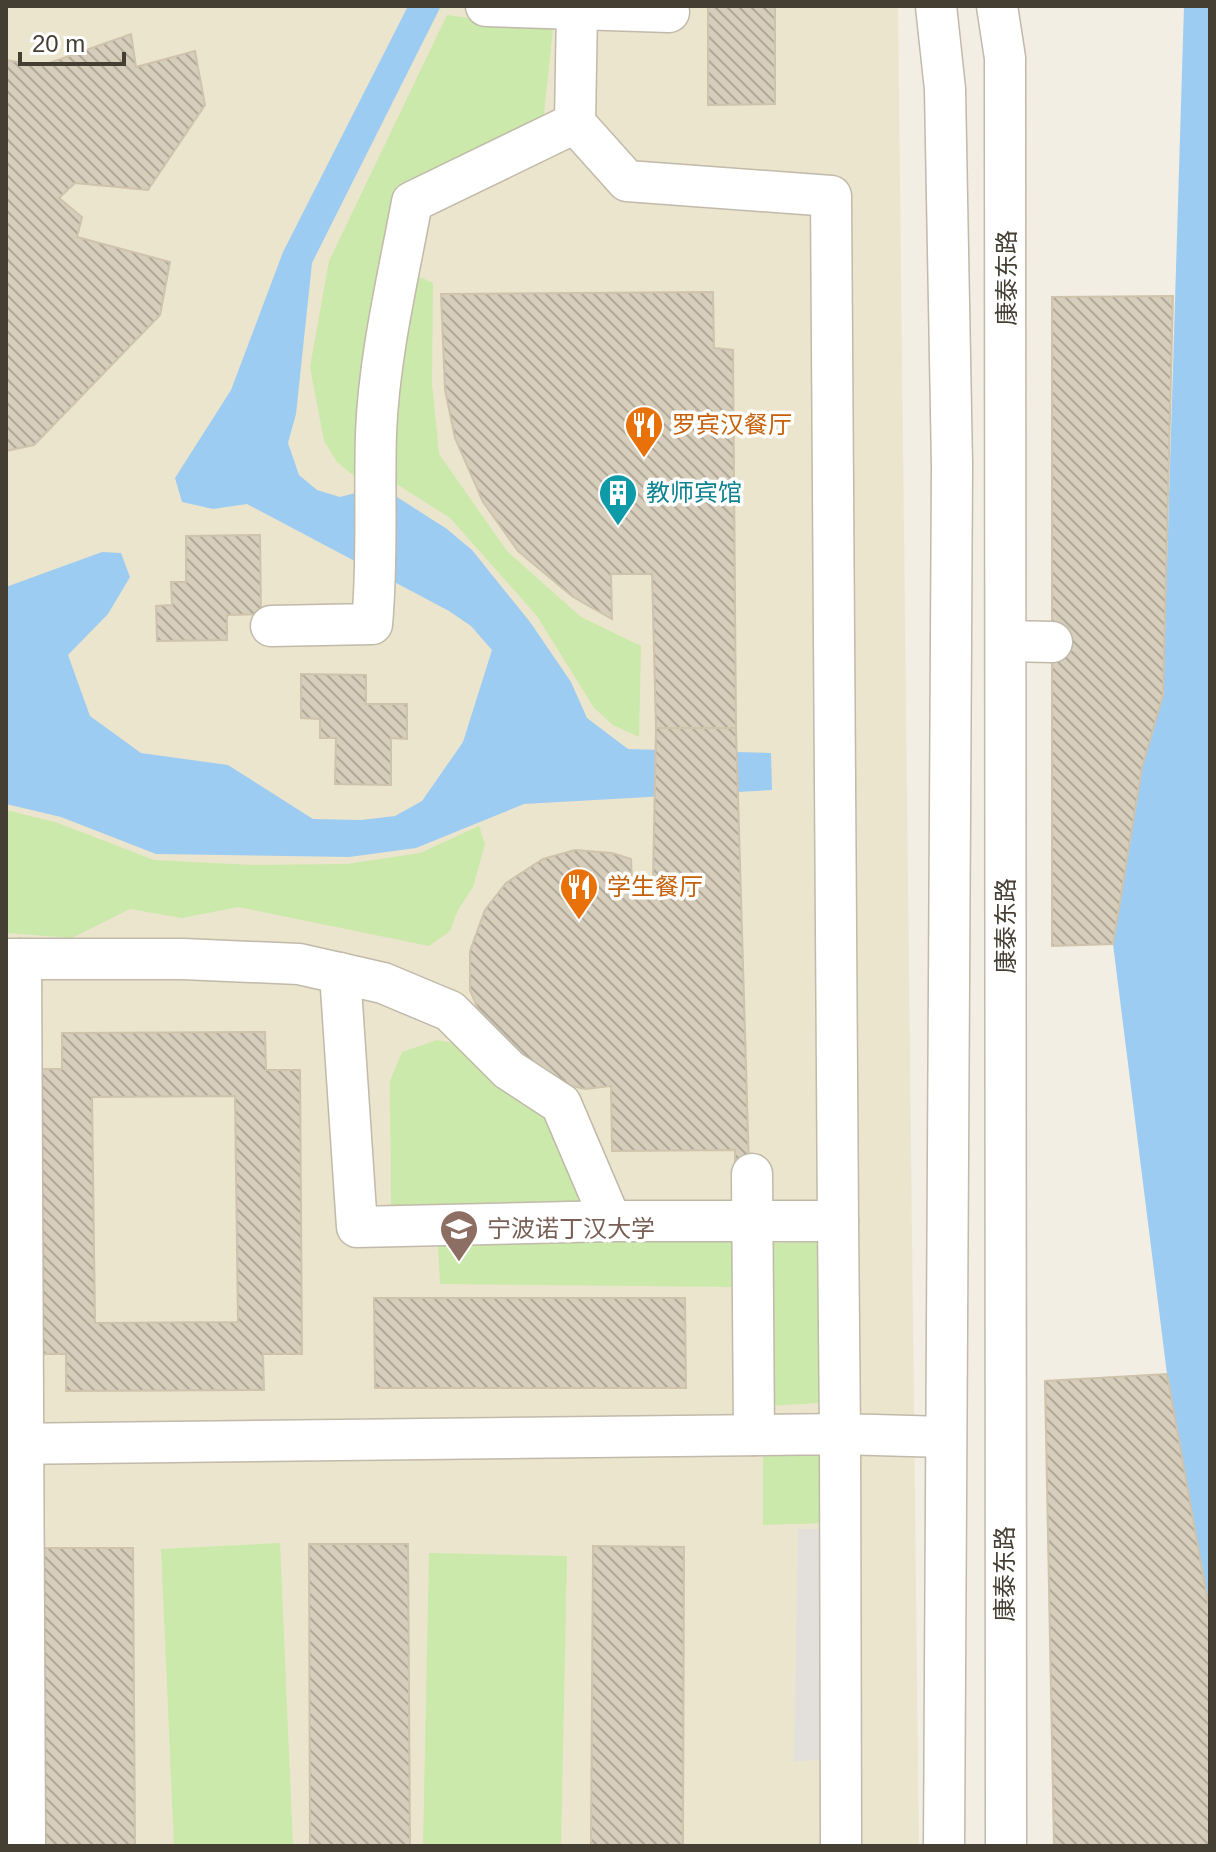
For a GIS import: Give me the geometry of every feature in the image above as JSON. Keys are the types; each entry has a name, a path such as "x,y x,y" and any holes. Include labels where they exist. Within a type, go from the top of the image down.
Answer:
{"street":[{"path":"488,6 669,12"},
{"path":"936,6 945,89 952,465 944,1846"},
{"name":"康泰东路","path":"997,6 1005,58 1006,1846"},
{"path":"577,9 575,123 627,181 831,196 841,1846"},
{"path":"271,626 372,624 378,415 412,202 575,123"},
{"path":"1007,641 1052,642"},
{"path":"25,1846 15,1444 14,959 183,959 299,964 383,983 450,1011 509,1070 561,1104 611,1221"},
{"path":"340,973 357,1227 611,1221 838,1221"},
{"path":"752,1174 754,1435"},
{"path":"15,1444 840,1434 945,1437"}],"shaded area":[{"name":"宁波诺丁汉大学","path":"6,6 898,6 919,1846 6,1846"},
{"path":"798,1529 824,1529 822,1759 794,1762"}],"green space":[{"path":"447,15 553,29 543,124 467,154 394,191 360,481 337,462 324,441 310,367 329,261"},
{"path":"409,272 433,283 432,384 439,454 507,551 581,617 641,646 639,737 613,725 594,708 537,616 450,518 395,483 392,448"},
{"path":"6,810 58,823 154,860 252,865 347,864 420,853 479,826 485,844 473,887 458,910 450,931 429,946 238,907 182,918 130,909 72,938 6,933"},
{"path":"437,1040 475,1047 551,1111 599,1214 391,1217 390,1081 402,1052"},
{"path":"437,1231 738,1231 738,1287 440,1284"},
{"path":"825,1242 832,1402 770,1406 767,1243"},
{"path":"826,1450 825,1523 763,1525 763,1451"},
{"path":"280,1543 293,1846 174,1846 161,1549"},
{"path":"429,1553 567,1556 561,1846 423,1846"}],"water":[{"path":"408,6 441,6 312,263 296,414 288,443 299,475 317,490 340,497 367,490 397,497 447,529 472,550 530,622 571,682 587,718 628,749 771,753 772,790 524,804 416,848 349,857 156,854 61,817 6,804 6,587 102,552 121,553 130,577 108,614 68,655 90,716 141,753 228,765 313,819 361,820 395,816 422,801 463,742 492,650 471,626 449,611 247,504 213,509 182,502 175,478 231,390 283,252"},
{"path":"1184,6 1210,6 1210,1614 1167,1374 1113,944 1142,767 1163,695"}],"building":[{"path":"708,6 775,6 775,104 708,105"},
{"path":"131,34 136,67 195,51 205,105 148,190 75,183 59,198 82,217 77,237 170,262 160,315 34,445 6,451 6,60 41,66"},
{"name":"教师宾馆","path":"713,292 714,348 733,350 736,728 656,728 652,574 611,574 612,619 573,597 518,551 483,502 455,438 445,390 441,294"},
{"path":"1173,296 1163,695 1142,767 1113,944 1052,946 1052,297"},
{"path":"260,535 261,614 227,615 227,640 157,641 156,606 172,605 171,582 186,582 186,536"},
{"path":"301,674 366,675 366,704 407,704 407,739 391,738 391,785 335,784 336,738 320,738 320,719 301,718"},
{"path":"656,728 736,728 749,1168 735,1168 735,1150 612,1151 611,1086 585,1089 551,1081 482,1019 470,990 470,951 485,910 506,883 543,859 575,850 612,853 631,859 632,880 653,880"},
{"path":"265,1032 266,1070 300,1070 302,1354 263,1354 264,1390 66,1391 66,1354 28,1354 25,1069 62,1069 62,1033","holes":["235,1096 238,1322 95,1323 92,1097"]},
{"path":"374,1298 685,1298 686,1388 375,1388"},
{"path":"1167,1374 1210,1614 1210,1846 1054,1846 1045,1381"},
{"path":"309,1544 408,1544 410,1846 310,1846"},
{"path":"593,1546 684,1547 683,1846 591,1846"},
{"path":"30,1548 133,1548 135,1846 32,1846"}],"place":[{"name":"罗宾汉餐厅","path":"644,459"},
{"name":"教师宾馆","path":"618,527"},
{"name":"学生餐厅","path":"579,921"},
{"name":"宁波诺丁汉大学","path":"459,1263"}]}
